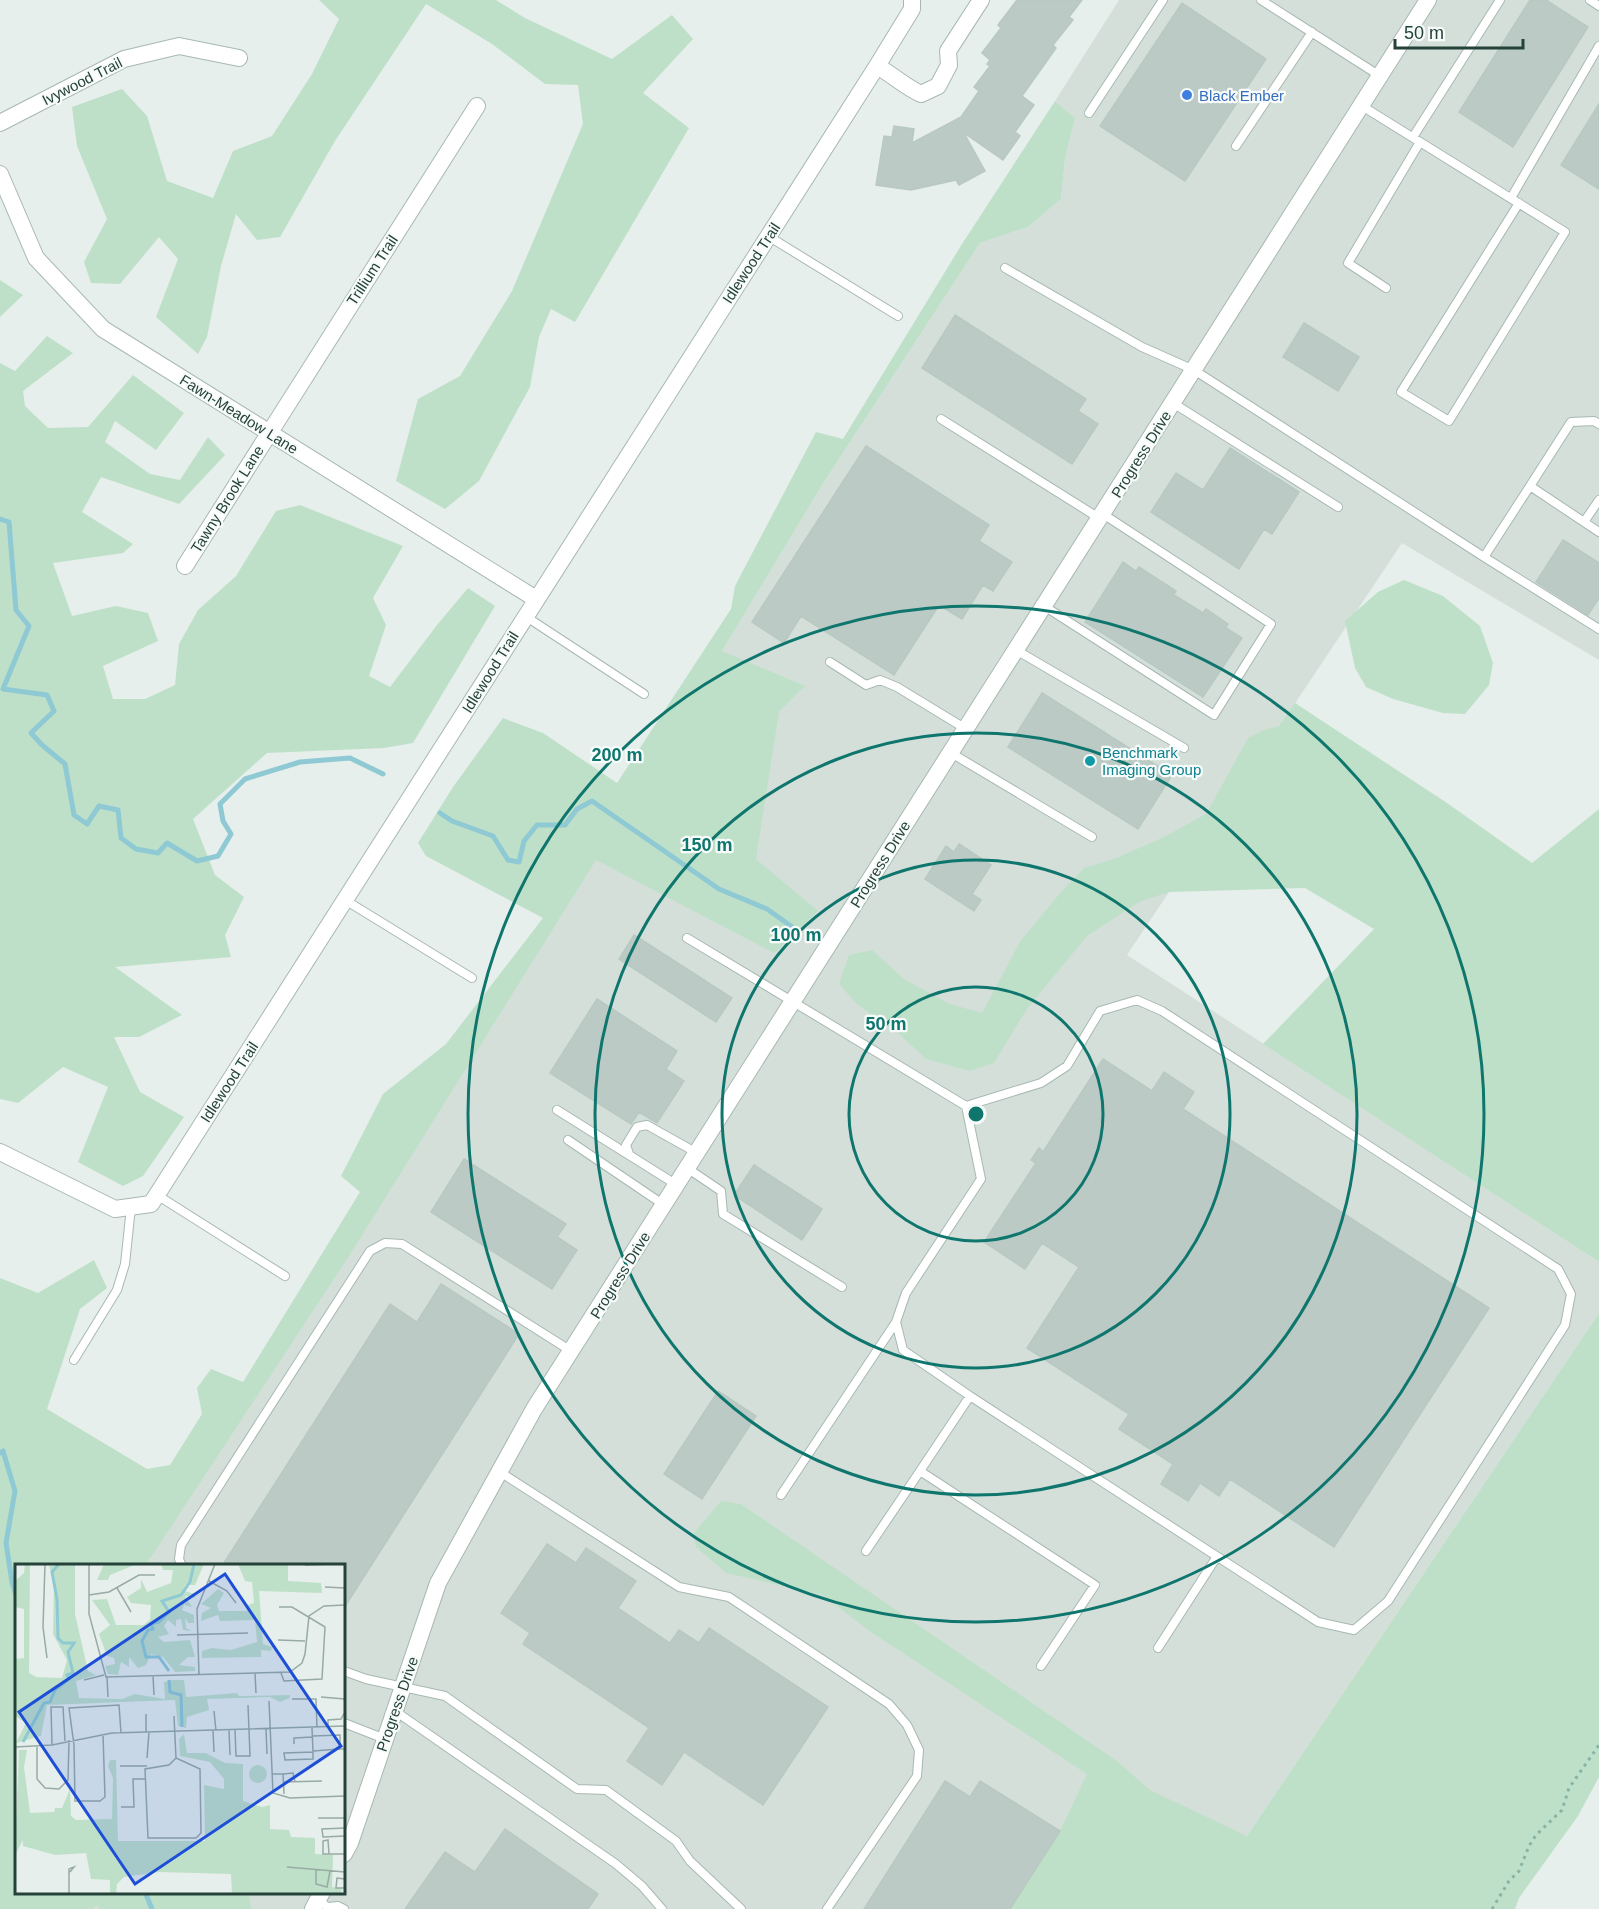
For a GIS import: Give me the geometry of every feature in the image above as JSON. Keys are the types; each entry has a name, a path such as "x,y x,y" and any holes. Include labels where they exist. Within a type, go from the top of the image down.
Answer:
{"street":[{"name":"Idlewood Trail","path":"157,1195 877,66 912,9 912,0"},
{"path":"877,66 893,75 907,88 921,94 938,86 949,65 948,51 981,0"},
{"name":"Progress Drive","path":"346,1846 395,1712 438,1583 534,1409 1362,106 1424,2"},
{"name":"Ivywood Trail","path":"0,123 124,59 179,46 239,58"},
{"name":"Trillium Trail","path":"268,433 477,106"},
{"name":"Fawn-Meadow Lane","path":"0,174 36,258 103,328 536,599"},
{"name":"Tawny Brook Lane","path":"185,566 268,433"},
{"path":"0,1152 115,1209 151,1204 157,1195"}],"lane":[{"path":"1089,113 1163,0"},
{"path":"1261,0 1380,76"},
{"path":"1386,288 1348,263 1416,140 1500,0"},
{"path":"1590,0 1599,6"},
{"path":"1236,146 1312,32"},
{"path":"1511,198 1599,46"},
{"path":"1362,106 1416,140 1511,198 1519,203 1565,232 1449,421 1401,392 1519,203"},
{"path":"768,236 898,316"},
{"path":"1005,268 1142,347 1194,370 1599,629"},
{"path":"1173,403 1338,507"},
{"path":"941,419 1101,516 1270,624 1214,715 1044,606"},
{"path":"1484,557 1571,422 1594,421 1599,424"},
{"path":"1530,486 1599,532"},
{"path":"1584,522 1599,500"},
{"path":"525,616 644,694"},
{"path":"1016,650 1184,748"},
{"path":"830,662 866,685 880,680 897,687 967,729"},
{"path":"951,753 1092,837"},
{"path":"345,900 472,978"},
{"path":"687,938 966,1106 981,1179 906,1293 896,1322 781,1495"},
{"path":"896,1322 903,1350 970,1396 1318,1622 1354,1630 1388,1601 1564,1324 1571,1294 1558,1269 1162,1011 1137,1000 1100,1011 1067,1066 1041,1083 966,1106"},
{"path":"557,1110 677,1185"},
{"path":"629,1154 626,1145 637,1127 647,1125 697,1154"},
{"path":"568,1140 664,1205"},
{"path":"687,1168 721,1191 723,1214 842,1287"},
{"path":"157,1195 285,1276"},
{"path":"74,1359 117,1290 125,1264 130,1207"},
{"path":"181,1564 179,1559 181,1545 370,1251 385,1243 402,1244 571,1351"},
{"path":"866,1551 970,1396"},
{"path":"920,1471 1095,1585 1041,1666"},
{"path":"500,1472 679,1587 729,1598 889,1704 907,1725 919,1750 917,1776 827,1909"},
{"path":"1158,1648 1216,1557"},
{"path":"345,1671 366,1679 445,1696 577,1789 606,1790 676,1841 690,1862 741,1909"},
{"path":"395,1712 616,1864 642,1886 662,1909"},
{"path":"345,1722 385,1739"},
{"path":"322,1903 344,1909"}],"path":[{"path":"1492,1909 1509,1881 1519,1871 1529,1846 1562,1810 1569,1788 1599,1745"}],"shaded area":[{"path":"1119,0 1599,0 1599,660 1402,543 1127,955 1599,1262 1599,1313 1247,1836 1040,1909 0,1909 15,1893 345,1894 345,1564 147,1564 493,1025 824,482 980,243 1028,227 1061,199 1065,159 1075,118 1055,101"}],"green space":[{"path":"319,0 496,0 525,18 612,59 672,15 693,39 643,93 689,128 575,322 551,309 539,337 530,387 479,481 445,509 396,481 418,399 460,376 512,291 583,124 578,85 545,84 492,44 426,4 335,141 280,237 257,240 236,214 221,266 207,337 198,354 156,317 178,259 159,237 120,284 91,283 84,262 107,219 77,146 72,107 122,89 147,116 167,181 213,198 233,151 272,136 312,74 339,19"},
{"path":"1055,101 1075,118 1065,159 1061,199 1028,227 980,243 824,482 722,651 805,686 779,712 756,859 818,911 774,953 596,860 351,1253 147,1564 15,1564 15,1894 249,1894 251,1909 99,1909 97,1905 92,1909 0,1909 0,1278 38,1293 94,1260 107,1288 80,1309 47,1409 147,1469 170,1465 202,1414 197,1388 211,1369 243,1382 360,1192 341,1176 383,1094 446,1044 543,918 426,856 418,843 453,787 503,718 543,733 617,783 731,609 735,586 816,432 843,439 962,244"},
{"path":"0,280 23,295 0,317"},
{"path":"47,336 73,353 23,391 25,406 48,428 88,427 133,375 184,413 156,450 115,421 105,442 150,474 180,480 208,437 225,455 179,504 101,477 82,512 133,544 123,553 53,563 72,616 116,606 148,613 158,641 103,666 113,699 145,699 175,685 179,644 198,610 236,576 276,511 300,505 403,546 373,598 386,625 369,676 390,687 468,588 495,606 413,743 384,748 267,753 193,819 215,875 244,897 225,935 231,957 115,967 182,1015 139,1037 114,1037 140,1092 184,1117 143,1176 123,1186 78,1162 108,1087 63,1067 18,1103 0,1099 0,363 15,371"},
{"path":"1404,580 1443,596 1480,626 1493,663 1489,685 1465,714 1443,713 1393,699 1366,687 1355,668 1345,621 1378,592"},
{"path":"1295,703 1447,803 1532,863 1599,809 1599,1262 1263,1044 1374,929 1305,888 1169,892 1139,902 1087,936 1027,1009 994,1063 970,1071 926,1059 899,1034 857,1004 839,984 849,955 872,950 904,979 950,1004 982,1013 1021,940 1084,868 1116,858 1162,838 1206,814 1248,738 1279,726"},
{"path":"1599,1313 1599,1777 1578,1816 1519,1898 1515,1909 1010,1909 1060,1831 1087,1774 868,1630 823,1595 726,1573 696,1547 694,1533 721,1501 741,1504 1117,1761 1150,1790 1247,1836"}],"building":[{"path":"1017,0 1082,0 1069,17 1073,20 1053,45 1056,48 1022,96 1034,105 1015,132 1020,136 1003,160 964,133 985,171 959,185 956,180 911,190 876,185 884,136 892,137 894,126 914,129 912,143 961,117 979,91 974,87 990,66 987,64 990,60 982,53 1001,28 998,25"},
{"path":"1530,0 1546,0 1588,27 1513,147 1459,112"},
{"path":"1182,3 1266,59 1185,181 1100,126"},
{"path":"1599,104 1599,189 1561,165"},
{"path":"955,315 1086,399 1078,411 1098,424 1072,464 922,368"},
{"path":"1304,323 1359,357 1338,391 1283,357"},
{"path":"866,446 989,525 979,541 1012,562 993,591 983,585 962,619 939,605 894,675 801,616 784,643 752,622"},
{"path":"1230,448 1299,492 1272,534 1264,529 1239,569 1151,512 1176,473 1203,490"},
{"path":"1563,540 1599,563 1599,598 1588,615 1536,582"},
{"path":"1123,562 1136,571 1139,567 1176,591 1174,595 1203,613 1206,609 1228,624 1226,628 1242,638 1203,697 1085,622"},
{"name":"Benchmark Imaging Group","path":"1042,693 1172,775 1138,829 1008,747"},
{"path":"959,844 991,865 972,894 981,900 974,911 925,879 946,846 954,852"},
{"path":"634,935 732,998 716,1022 619,959"},
{"path":"597,999 677,1051 666,1069 684,1081 657,1123 639,1112 631,1124 550,1073"},
{"path":"1103,1059 1152,1091 1164,1072 1194,1092 1183,1109 1489,1308 1334,1547 1230,1479 1219,1496 1200,1483 1188,1501 1161,1484 1173,1464 1119,1429 1129,1414 1027,1348 1079,1267 1042,1243 1025,1269 984,1242 1036,1163 1031,1160 1039,1148 1043,1152"},
{"path":"464,1159 566,1224 557,1237 577,1250 552,1289 431,1212"},
{"path":"754,1165 822,1209 802,1240 734,1195"},
{"path":"441,1284 519,1334 345,1606 345,1564 223,1564 390,1304 417,1322"},
{"path":"718,1391 756,1416 702,1499 664,1474"},
{"path":"547,1544 576,1563 586,1548 636,1581 618,1608 670,1643 679,1630 699,1643 709,1628 828,1707 763,1805 684,1752 662,1785 627,1761 649,1728 523,1644 530,1633 501,1613"},
{"path":"945,1781 970,1797 980,1781 1060,1831 1010,1909 864,1909"},
{"path":"505,1829 598,1894 588,1909 405,1909 445,1852 475,1872"}],"waterway":[{"path":"0,519 9,522 16,610 29,626 3,689 47,695 54,711 31,733 65,764 74,815 87,824 99,806 118,810 121,838 136,849 158,853 167,843 197,861 218,856 231,834 223,821 220,804 245,779 300,762 350,758 383,774"},
{"path":"440,813 452,821 493,836 508,860 519,862 524,841 537,825 565,825 577,809 592,801 719,889 767,909 795,929"},
{"path":"0,1453 3,1451 15,1491 6,1543 15,1592"},
{"path":"146,1894 152,1909"}],"place":[{"name":"Black Ember","path":"1187,95"},
{"name":"Benchmark Imaging Group","path":"1090,761"}]}
